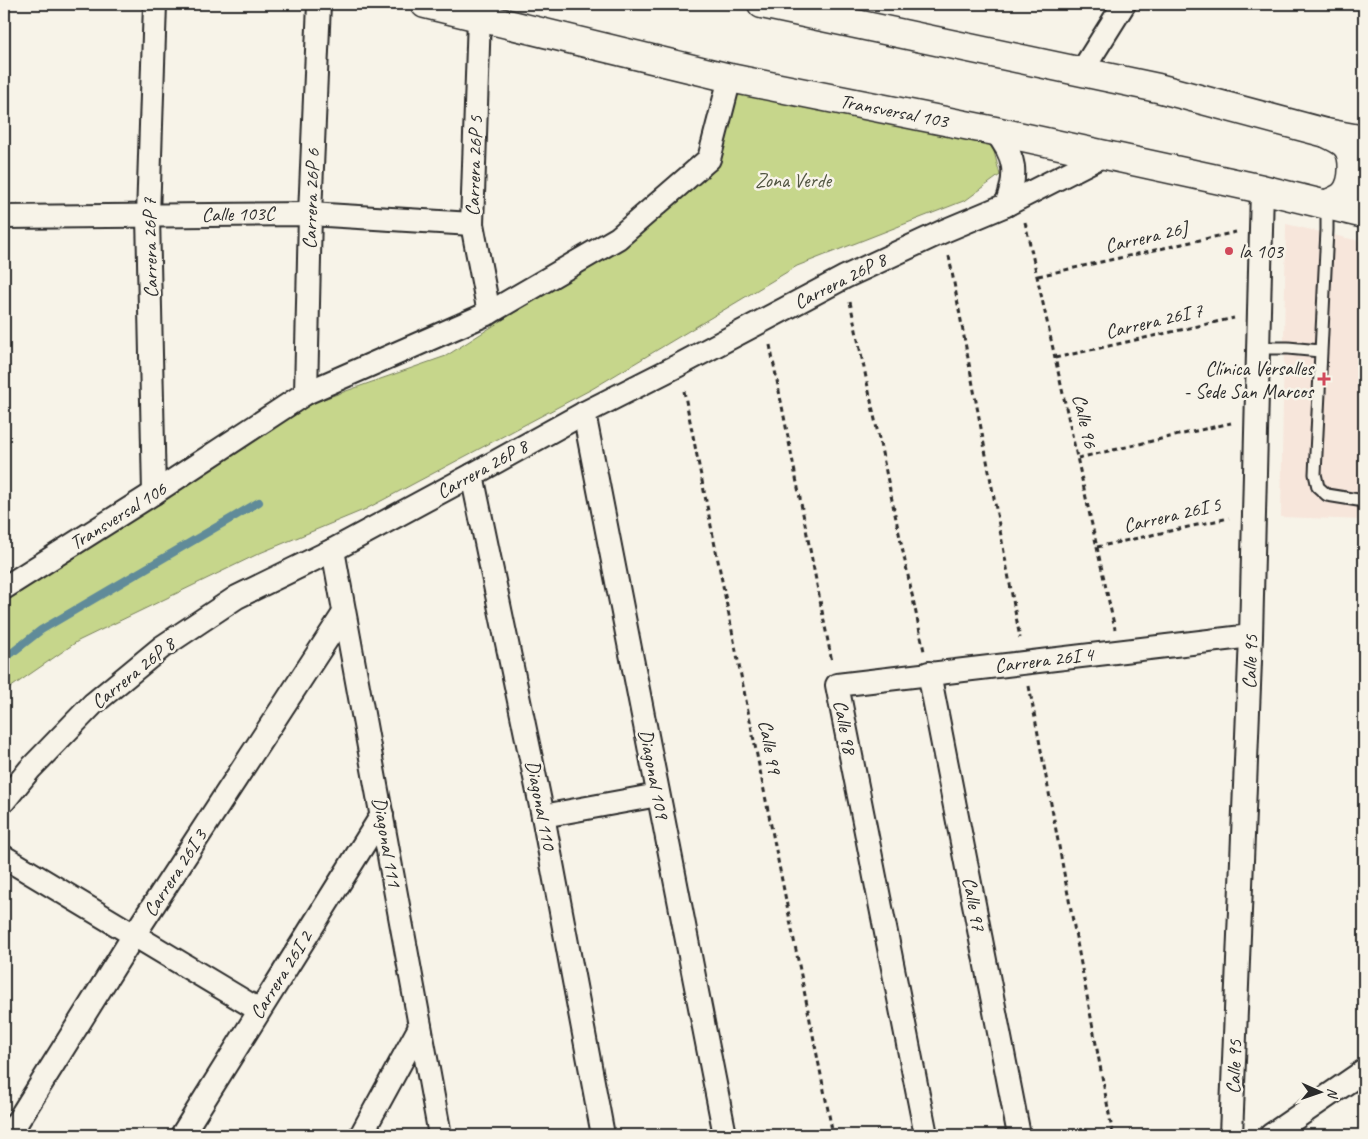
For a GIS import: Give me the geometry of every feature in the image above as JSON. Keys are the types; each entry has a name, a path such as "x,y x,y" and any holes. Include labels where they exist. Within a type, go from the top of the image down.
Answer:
{"street":[{"name":"Carrera 26P 7","path":"154,493 148,216 155,4"},
{"name":"Carrera 26P 6","path":"306,393 310,214 319,4"},
{"name":"Transversal 103","path":"425,4 730,78 996,130 1262,189 1364,214"},
{"path":"762,4 804,8 1158,88 1326,133 1364,140"},
{"path":"1082,71 1124,4"},
{"name":"Carrera 26P 5","path":"479,17 472,224 489,313"},
{"name":"Transversal 106","path":"4,588 232,443 306,393 489,313 618,238 709,160 730,78"},
{"path":"996,130 1012,158 1014,174 1013,201"},
{"path":"1326,133 1344,143 1349,151 1352,162 1350,184 1344,195 1326,204"},
{"name":"Carrera 26P 8","path":"4,802 30,769 92,704 162,647 238,597 333,550 584,413 845,277 1013,201 1106,154"},
{"name":"Calle 95","path":"1231,1135 1251,636 1262,189"},
{"name":"Calle 103C","path":"4,218 310,214 472,224"},
{"name":"Diagonal 109","path":"584,413 724,1135"},
{"name":"Diagonal 110","path":"472,475 544,816 603,1135"},
{"name":"Diagonal 111","path":"333,550 440,1135"},
{"name":"Carrera 26I 3","path":"9,1135 134,935 344,613"},
{"name":"Carrera 26I 4","path":"837,684 1251,636"},
{"name":"Calle 97","path":"929,673 1019,1135"},
{"name":"Calle 98","path":"837,684 926,1135"},
{"path":"544,816 658,795"},
{"name":"Carrera 26I 2","path":"182,1135 382,816"},
{"path":"4,857 259,1010"},
{"path":"361,1135 420,1027"},
{"path":"1271,1135 1364,1071"}],"lane":[{"path":"1326,204 1315,474 1318,487 1327,495 1364,501"},
{"path":"1258,348 1320,351"}],"path":[{"name":"Calle 96","path":"1013,201 1038,276 1120,652"},
{"name":"Carrera 26J","path":"1038,276 1261,226"},
{"path":"845,277 929,673"},
{"name":"Carrera 26I 7","path":"1055,358 1259,312"},
{"name":"Calle 98","path":"765,319 837,684"},
{"name":"Calle 99","path":"678,365 832,1135"},
{"path":"1078,458 1256,418"},
{"name":"Carrera 26I 5","path":"1097,547 1254,512"}],"shaded area":[{"name":"Clínica Versalles - Sede San Marcos","path":"1286,224 1364,242 1364,520 1281,517"}],"green space":[{"name":"Zona Verde","path":"733,84 990,136 1000,175 966,200 797,266 592,389 366,509 260,553 78,641 4,692 4,596 312,403 446,356 625,242 712,163"}],"waterway":[{"path":"4,659 41,630 259,502"}],"place":[{"name":"la 103","path":"1229,251"},
{"name":"Clínica Versalles - Sede San Marcos","path":"1324,379"}]}
